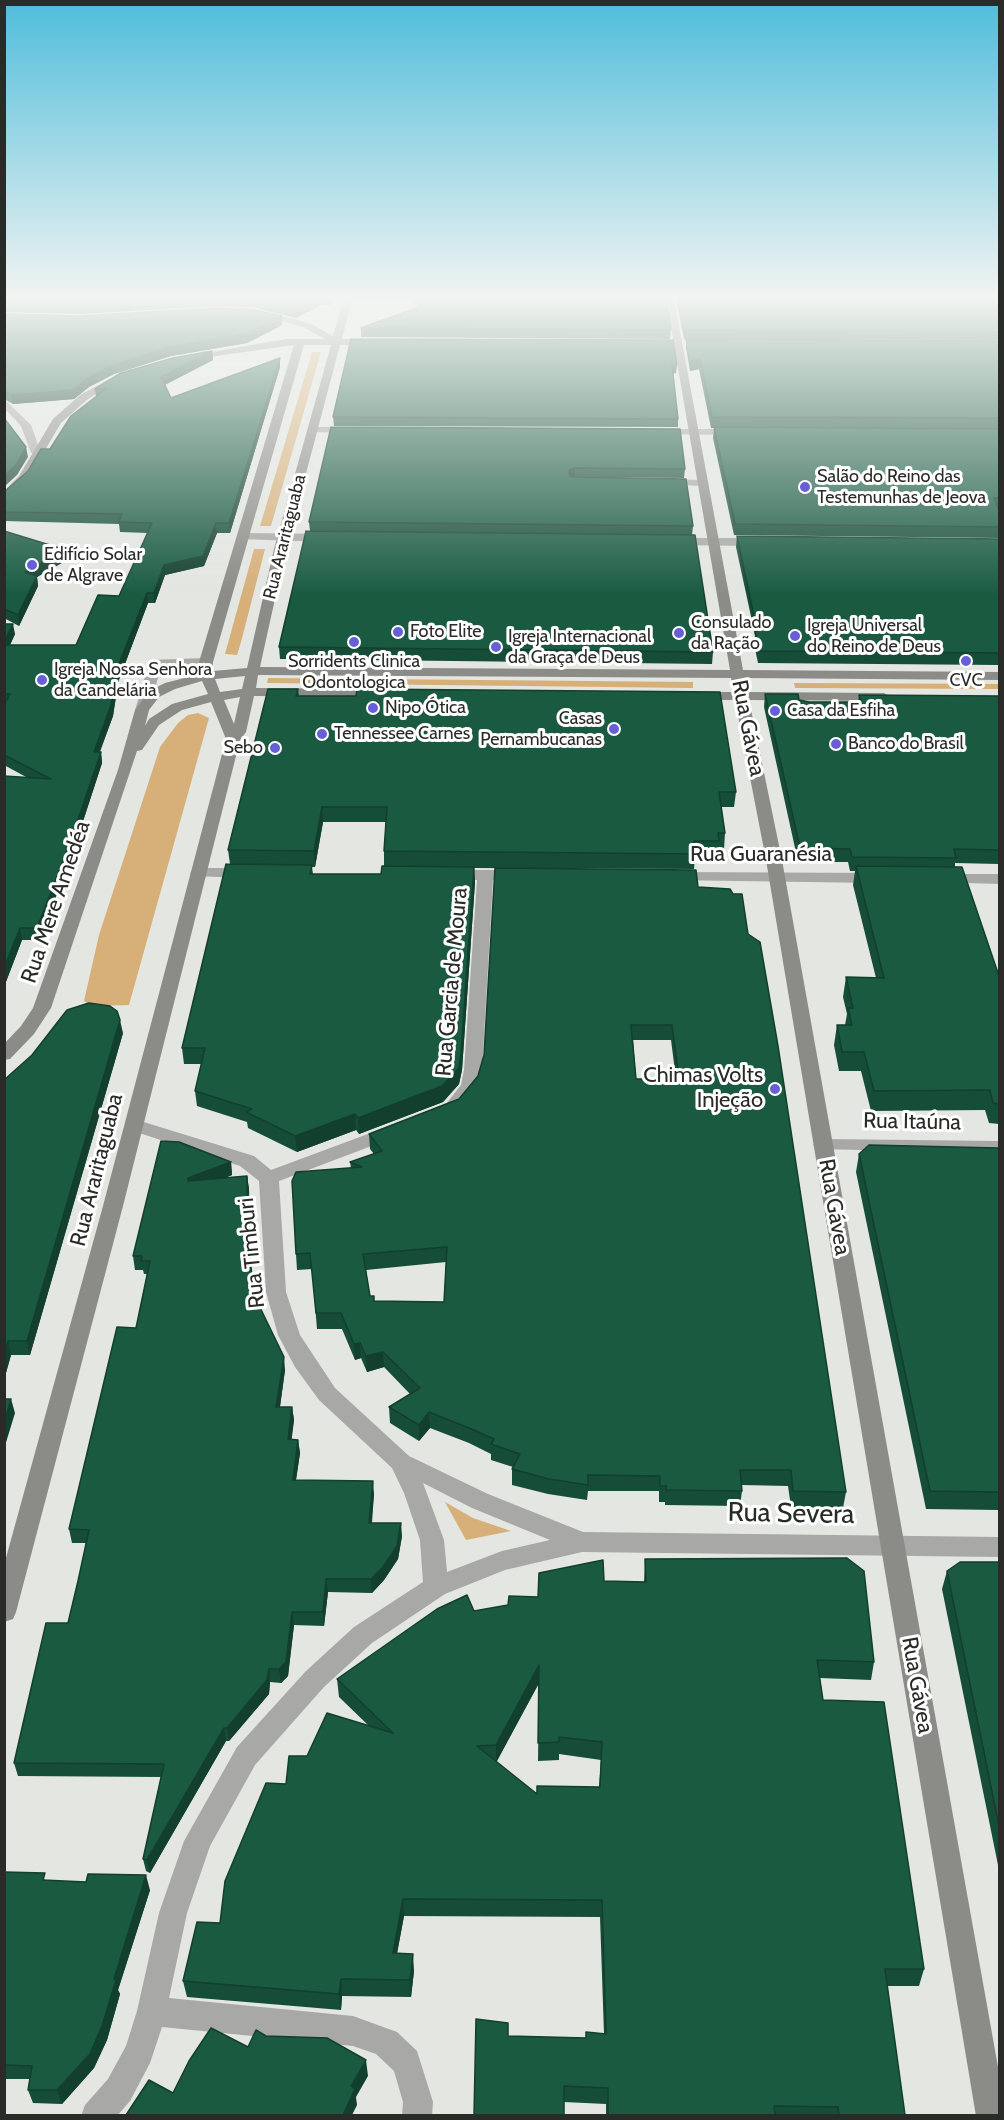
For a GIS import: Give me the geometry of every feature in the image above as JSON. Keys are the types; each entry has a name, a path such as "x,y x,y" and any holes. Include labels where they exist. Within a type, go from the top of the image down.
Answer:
{"main road":[{"path":"4,498 24,477 36,453 57,421 84,398"},
{"name":"Rua Araritaguaba","path":"206,669 242,537 284,398"},
{"name":"Rua Araritaguaba","path":"4,1612 134,1125 233,740 239,732 251,671 284,537 322,398"},
{"name":"Rua Gávea","path":"688,398 739,685 777,877 991,2115"},
{"path":"206,669 233,740"},
{"path":"142,710 154,694 206,669 739,685 895,697"},
{"path":"683,696 739,685 999,676"},
{"name":"Rua Mere Amedéa","path":"130,752 139,746 154,722 191,701 247,692 397,693"},
{"name":"Rua Mere Amedéa","path":"4,1055 28,1030 42,1008 60,963 142,710"}],"street":[{"path":"4,402 26,425 36,453"},
{"path":"313,430 364,430"},
{"path":"647,432 752,432"},
{"path":"655,482 703,483"},
{"path":"242,537 345,538"},
{"path":"656,542 775,542"},
{"path":"142,710 155,663 206,669"},
{"path":"198,873 259,873"},
{"path":"434,875 531,876"},
{"name":"Rua Garcia de Moura","path":"443,1112 461,1098 470,1086 473,1070 485,875"},
{"name":"Rua Guaranésia","path":"657,877 898,878"},
{"path":"921,878 999,879"},
{"name":"Rua Timburi","path":"134,1125 247,1161 269,1178 276,1292 289,1335 303,1361 327,1394 401,1462"},
{"path":"269,1178 403,1128"},
{"name":"Rua Itaúna","path":"823,1145 999,1147"},
{"path":"401,1462 490,1505 582,1542"},
{"path":"401,1462 416,1493 432,1540 436,1587"},
{"path":"96,2115 119,2090 139,2052 152,2011 173,1913 198,1841 246,1756 315,1679 363,1635 436,1587 502,1561 582,1542"},
{"name":"Rua Severa","path":"582,1542 999,1547"},
{"path":"152,2011 353,2031 386,2043 406,2062 418,2102 417,2115"}],"shaded area":[{"path":"298,398 308,398 271,526 260,526"},
{"path":"254,549 265,549 241,642 237,655 225,654"},
{"path":"268,678 693,682 693,688 267,683"},
{"path":"794,683 999,684 1000,689 795,688"},
{"path":"198,713 209,718 129,1005 91,1006 84,1001 99,935 160,747 178,723 188,715"},
{"path":"445,1502 473,1518 511,1531 466,1540"}],"building":[{"path":"94,398 268,398 229,523 216,523 203,556 164,565 154,593 147,593 113,679 116,679 111,705 94,752 101,752 70,843 37,928 20,928 4,968 4,776 51,779 4,755 4,705 10,694 4,694 4,645 76,645 98,595 119,596 152,523 119,522 122,514 4,512 4,492 28,471 41,449 50,449 71,416"},
{"path":"337,398 676,398 678,419 333,417"},
{"path":"708,398 999,398 999,418 712,417"},
{"path":"4,418 26,447 16,465 4,476"},
{"path":"331,427 680,429 685,469 575,468 569,470 569,475 571,477 686,479 693,526 309,522"},
{"path":"714,427 999,429 999,498 994,498 999,511 999,527 735,524"},
{"path":"4,531 66,550 25,572 37,576 18,615 4,609"},
{"path":"306,531 695,535 713,652 279,647"},
{"path":"737,536 999,539 999,653 759,651"},
{"path":"4,624 13,624 4,642"},
{"path":"268,689 298,689 296,696 356,696 357,689 720,692 736,792 719,792 725,833 718,833 719,841 694,841 695,854 384,851 387,807 322,807 314,851 228,850"},
{"path":"765,694 798,694 799,700 809,702 855,702 861,701 859,695 999,696 999,850 954,849 956,858 852,857 850,849 807,848 799,843"},
{"path":"226,864 312,865 310,874 381,874 382,866 474,867 459,1068 442,1086 358,1118 355,1114 295,1136 246,1112 252,1109 195,1091 205,1048 182,1048"},
{"path":"856,866 962,867 999,976 999,1104 993,1103 990,1090 874,1091 864,1052 842,1052 837,1025 852,1025 848,1008 853,1008 846,977 884,978"},
{"path":"495,868 696,870 698,887 730,889 733,894 742,894 748,934 760,942 846,1492 793,1491 791,1470 740,1470 742,1491 666,1490 666,1486 660,1486 660,1476 588,1475 588,1485 549,1479 512,1469 520,1454 491,1444 494,1439 429,1412 419,1425 389,1407 420,1388 383,1352 366,1356 360,1343 354,1344 341,1313 316,1313 310,1253 296,1254 292,1181 296,1172 362,1167 350,1162 382,1151 369,1134 459,1099 478,1076 484,1055","holes":["631,1025 672,1025 679,1079 636,1079","447,1247 444,1302 374,1301 374,1296 370,1296 363,1254"]},
{"path":"89,1003 110,1006 117,1011 120,1020 27,1341 8,1341 4,1354 4,1080 32,1055 67,1010"},
{"path":"161,1141 179,1142 231,1162 188,1178 188,1181 247,1176 248,1241 254,1295 284,1357 276,1407 292,1407 288,1439 298,1440 293,1480 373,1481 369,1523 401,1523 397,1546 383,1567 371,1579 326,1579 323,1612 292,1612 286,1662 279,1669 269,1669 267,1680 227,1728 224,1728 147,1860 143,1859 164,1764 14,1763 46,1623 68,1623 78,1581 89,1530 69,1529 117,1327 136,1328 150,1261 141,1261 142,1256 133,1256"},
{"path":"869,1145 999,1148 999,1492 930,1491 859,1154"},
{"path":"4,1399 11,1399 4,1423"},
{"path":"847,1558 864,1571 874,1662 817,1660 823,1700 884,1702 924,1969 885,1969 905,2115 839,2115 838,2107 774,2106 775,2115 608,2115 608,2088 564,2086 564,2115 474,2115 476,2019 508,2023 508,2036 586,2038 586,2032 606,2034 602,1900 403,1899 393,1953 413,1954 410,1980 341,1979 339,1994 183,1981 197,1922 220,1923 225,1881 266,1783 286,1784 289,1756 307,1756 327,1713 393,1733 337,1679 437,1609 467,1595 474,1611 508,1605 509,1596 538,1597 539,1573 603,1560 604,1581 646,1582 645,1559","holes":["539,1665 538,1743 559,1742 559,1737 602,1742 600,1787 537,1786 537,1794 477,1746 496,1745"]},
{"path":"960,1562 999,1562 999,1826 947,1571"},
{"path":"4,1872 45,1873 43,1880 86,1882 88,1874 146,1875 102,2026 90,2054 57,2090 28,2090 32,2066 4,2065"},
{"path":"211,2028 248,2047 256,2030 266,2036 327,2038 366,2060 351,2086 355,2089 343,2115 126,2115 149,2080 173,2093 189,2061"}],"place":[{"name":"Salão do Reino das Testemunhas de Jeova","path":"805,487"},
{"name":"Edifício Solar de Algrave","path":"32,565"},
{"name":"Foto Elite","path":"398,632"},
{"name":"Consulado da Ração","path":"679,633"},
{"name":"Igreja Universal do Reino de Deus","path":"795,636"},
{"name":"Sorridents Clinica Odontologica","path":"354,642"},
{"name":"Igreja Internacional da Graça de Deus","path":"496,647"},
{"name":"CVC","path":"966,661"},
{"name":"Igreja Nossa Senhora da Candelária","path":"42,680"},
{"name":"Nipo Ótica","path":"373,708"},
{"name":"Casa da Esfiha","path":"775,711"},
{"name":"Casas Pernambucanas","path":"614,729"},
{"name":"Tennessee Carnes","path":"322,734"},
{"name":"Banco do Brasil","path":"836,744"},
{"name":"Sebo","path":"275,748"},
{"name":"Chimas Volts Injeção","path":"775,1089"}]}
